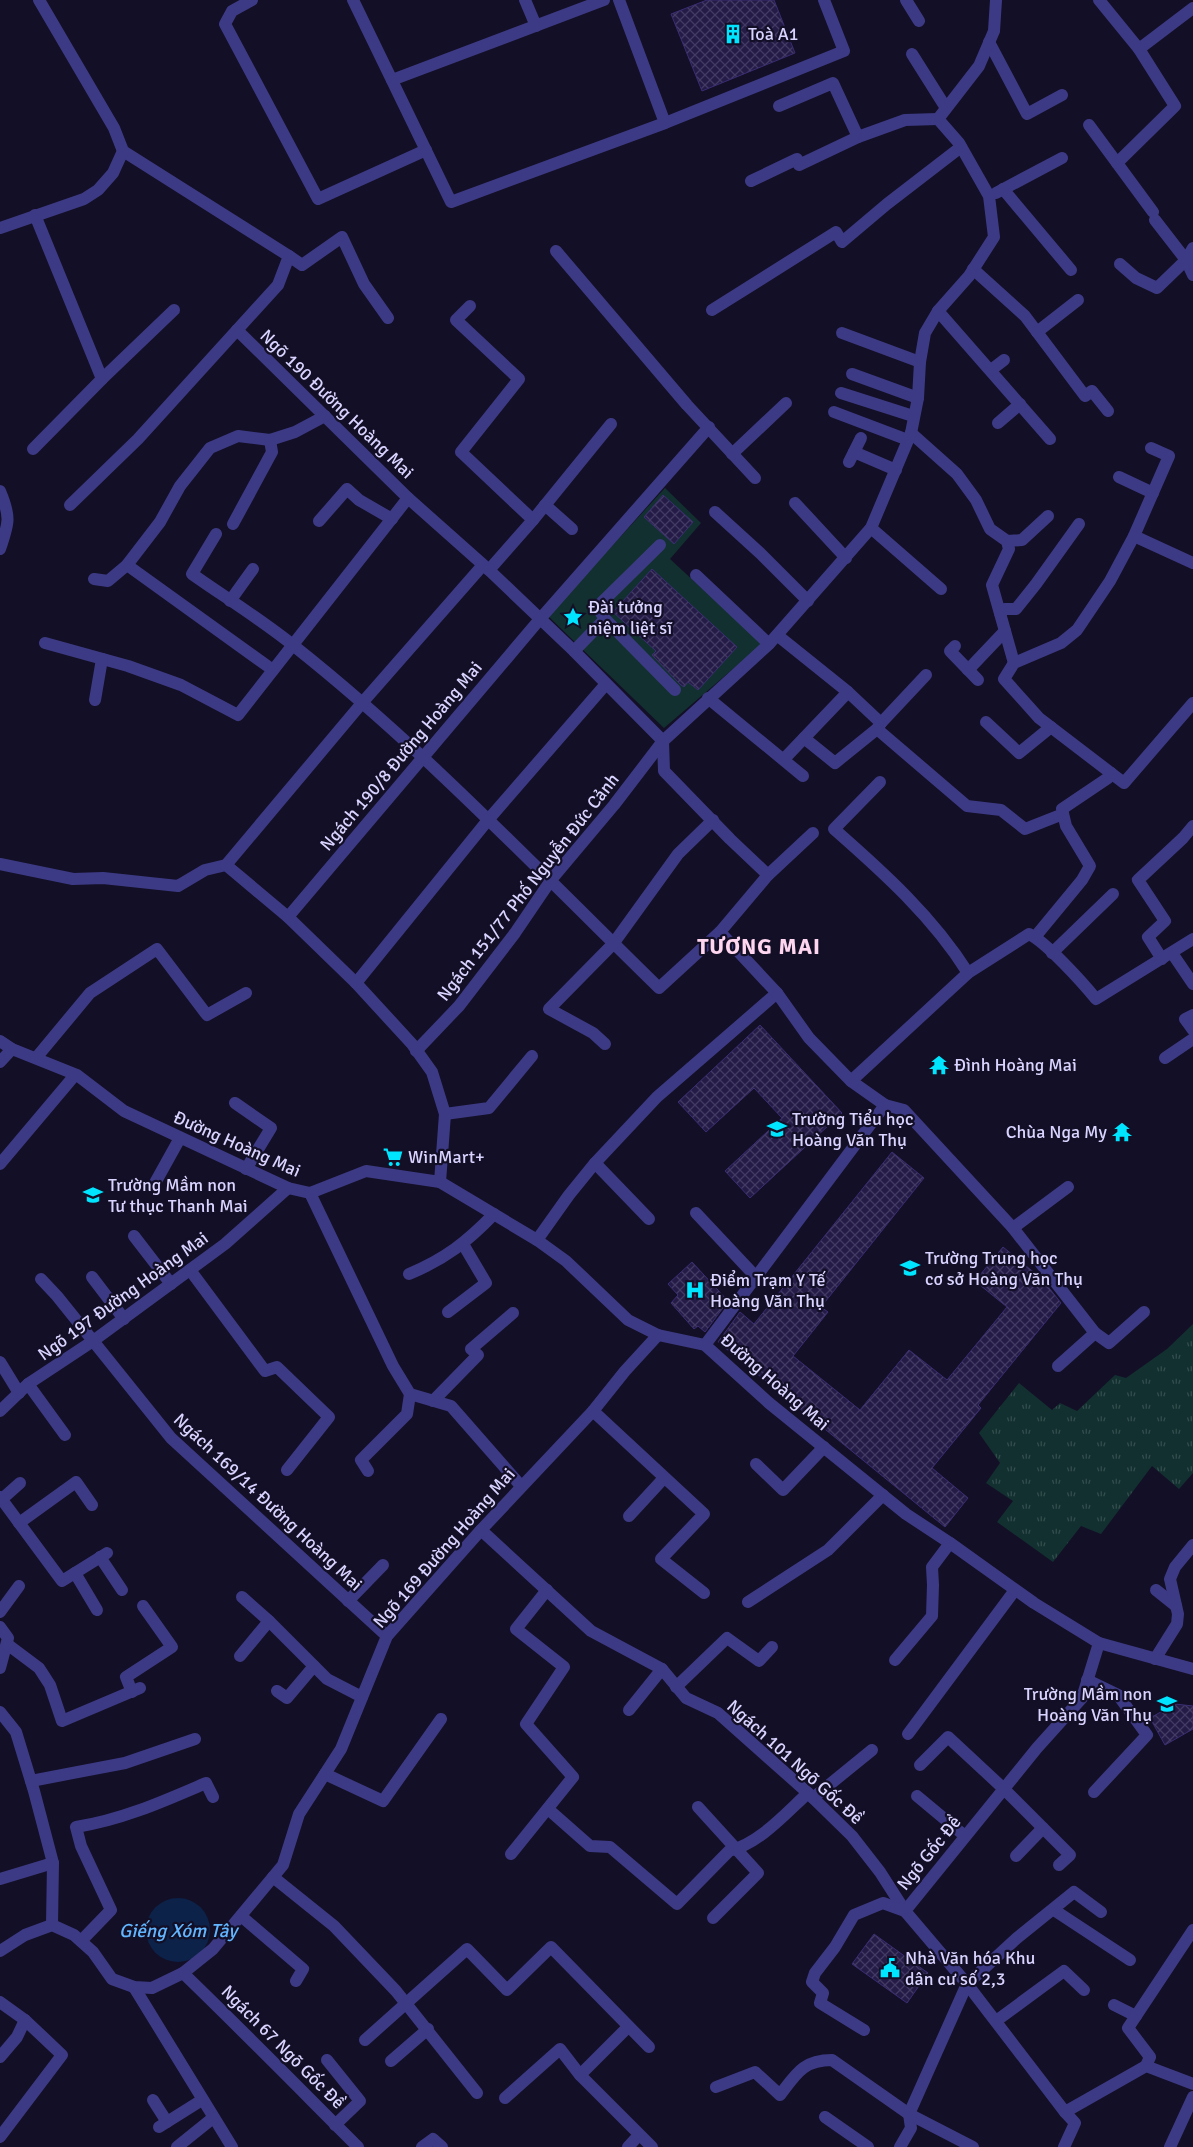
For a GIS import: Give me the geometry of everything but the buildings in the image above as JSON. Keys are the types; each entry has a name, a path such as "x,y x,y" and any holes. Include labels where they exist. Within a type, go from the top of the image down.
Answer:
{"street":[{"path":"39,0 114,128 123,151 302,265 342,237 364,284 388,318"},
{"path":"252,0 232,11 225,24 318,199 426,150"},
{"path":"353,0 452,202 665,123 844,51 824,0"},
{"path":"525,0 536,26"},
{"path":"392,80 604,0"},
{"path":"619,0 665,123"},
{"path":"906,0 920,21"},
{"path":"938,119 980,66 994,31 996,0"},
{"path":"1099,0 1139,49 1175,106 1117,163"},
{"path":"1139,49 1193,8"},
{"path":"989,42 1027,114 1062,95"},
{"path":"912,54 946,108"},
{"path":"779,106 833,83 858,137"},
{"path":"751,181 797,159 800,165 858,137 905,120 938,119"},
{"path":"938,119 961,147 990,196 1062,158"},
{"path":"1089,125 1186,260 1193,275"},
{"path":"712,310 836,232 842,242 887,204 961,147"},
{"path":"0,228 84,199 98,190 113,172 123,151"},
{"path":"1003,189 1071,270"},
{"name":"Ngách 151/77 Phố Nguyễn Đức Cảnh","path":"416,1051 459,1006 515,933 551,880 614,805 663,741 773,639 871,528 909,436 918,398 920,362 925,333 938,311 973,269 994,238 990,196"},
{"path":"34,215 102,378"},
{"path":"1120,264 1136,278 1157,288 1186,260 1193,248"},
{"path":"556,250 687,405 755,478"},
{"path":"70,505 138,439 278,285 289,256"},
{"path":"973,269 1025,316 1085,396 1092,391 1108,412"},
{"path":"1037,332 1078,300"},
{"path":"470,306 456,320 519,379 461,452 533,520"},
{"path":"33,449 102,378 174,310"},
{"path":"938,311 1050,439"},
{"name":"Ngõ 190 Đường Hoàng Mai","path":"102,659 180,685 238,715 408,498 237,330"},
{"path":"842,333 920,362"},
{"path":"991,370 1004,360"},
{"path":"852,374 918,398"},
{"path":"841,393 913,416"},
{"path":"732,454 786,403"},
{"path":"998,423 1020,404"},
{"path":"834,412 909,436 957,474 976,500 990,529 1006,541 1009,549 992,585 1009,642 1010,655 1014,663"},
{"path":"94,579 108,581 127,565 160,522 180,486 210,448 238,436 270,440 295,432 325,416"},
{"path":"0,864 73,879 103,878 178,886 205,870 226,865 362,703 486,567 533,520 611,424"},
{"name":"Ngách 190/8 Đường Hoàng Mai","path":"288,917 540,619 709,427"},
{"path":"861,438 852,457 896,470"},
{"path":"234,524 272,452 270,440"},
{"path":"1151,448 1169,456 1134,536 1110,581 1077,630 1061,643 1014,663 1004,679 1038,718 1124,783 1193,703"},
{"path":"1119,477 1153,493"},
{"path":"320,521 347,489 359,500 392,519"},
{"path":"0,491 8,511 9,524 0,549"},
{"path":"408,498 486,567 574,651 663,741 664,771 768,875"},
{"path":"795,503 846,558"},
{"path":"545,505 572,529"},
{"path":"715,512 760,552 808,601"},
{"path":"1006,541 1022,540 1048,516"},
{"path":"1000,613 1005,609 1016,609 1079,524"},
{"path":"871,528 941,589"},
{"path":"216,534 192,574 293,645 362,703 551,880 659,988 720,932 768,875 813,832"},
{"path":"1134,536 1193,563"},
{"path":"660,545 597,607 605,620 675,690"},
{"path":"127,565 273,670"},
{"path":"230,601 253,569"},
{"path":"696,575 773,639 848,692 879,726 967,806 1001,810 1025,829 1063,814"},
{"path":"574,651 605,620"},
{"path":"968,670 1006,631"},
{"path":"45,643 102,659 95,700"},
{"path":"955,646 950,651 978,680"},
{"path":"804,738 835,763 879,726 926,675"},
{"path":"356,983 488,820 606,684"},
{"path":"784,759 848,692"},
{"path":"708,698 803,776"},
{"path":"986,722 1019,753 1051,727"},
{"path":"1035,937 1082,880 1090,866 1066,826 1062,809 1108,778 1111,773"},
{"path":"880,782 834,829 900,890 933,925 968,973"},
{"path":"605,1044 593,1033 549,1009 613,944 678,854 713,820"},
{"path":"1193,826 1138,880 1164,921 1148,937 1193,984"},
{"path":"226,865 288,917 356,983 432,1072 445,1114 440,1182"},
{"path":"1052,953 1113,894"},
{"path":"720,932 777,993 809,1038 851,1081 886,1105 904,1110 1013,1228 1095,1333 1109,1343 1144,1312"},
{"path":"851,1081 968,973 1029,934 1035,937 1052,953 1087,987 1096,999 1193,939"},
{"path":"36,1058 90,993 157,949 207,1015 246,993"},
{"path":"537,1240 595,1163 657,1097 777,993"},
{"path":"1193,1015 1185,1020 1193,1030"},
{"path":"1166,1058 1193,1039"},
{"name":"Đường Hoàng Mai","path":"0,1041 12,1049 75,1074 124,1111 288,1188 310,1193 366,1171 440,1182 537,1240 566,1261 628,1320 658,1334 705,1345 769,1403 906,1514 1015,1590 1099,1643 1193,1669"},
{"path":"0,1062 12,1049"},
{"path":"445,1114 489,1108 532,1056"},
{"path":"0,1164 75,1074"},
{"path":"235,1103 271,1128 246,1169"},
{"path":"705,1345 886,1105"},
{"path":"155,1183 180,1138"},
{"path":"595,1163 650,1219"},
{"path":"1013,1228 1068,1187"},
{"name":"Ngõ 197 Đường Hoàng Mai","path":"0,1411 24,1389 226,1244 288,1188"},
{"path":"310,1193 392,1366 410,1394 451,1406 521,1486"},
{"path":"696,1213 757,1278"},
{"path":"409,1274 435,1263 463,1244 494,1214"},
{"path":"134,1236 171,1284"},
{"path":"448,1312 486,1283 463,1244"},
{"path":"190,1270 265,1372 278,1367 329,1417 287,1470"},
{"path":"92,1277 124,1319"},
{"name":"Ngách 169/14 Đường Hoàng Mai","path":"41,1279 57,1296 171,1438 387,1636"},
{"path":"433,1401 478,1355 471,1349 513,1313"},
{"path":"1058,1366 1095,1333"},
{"name":"Ngõ 169 Đường Hoàng Mai","path":"52,1925 74,1935 81,1941 93,1952 112,1979 134,1987 152,1988 183,1973 213,1949 283,1865 299,1814 341,1749 387,1636 480,1530 593,1411 658,1334"},
{"path":"0,1362 66,1435"},
{"path":"0,1378 24,1389"},
{"path":"368,1471 360,1460 407,1414 410,1394"},
{"path":"593,1411 704,1514 661,1559 704,1593"},
{"path":"756,1464 783,1490 824,1447"},
{"path":"629,1516 664,1478"},
{"path":"19,1523 76,1482 92,1505"},
{"path":"20,1483 1,1498 62,1581 104,1555 122,1590"},
{"path":"748,1602 828,1550 883,1495"},
{"name":"Ngách 101 Ngõ Gốc Đề","path":"480,1530 591,1632 662,1669 686,1698 718,1713 852,1836 880,1872 905,1911"},
{"path":"895,1660 932,1616 932,1567 950,1543"},
{"path":"1155,1659 1177,1624 1176,1606 1170,1579 1175,1566 1193,1545"},
{"path":"348,1601 383,1565"},
{"path":"75,1573 97,1610"},
{"path":"0,1612 19,1586"},
{"path":"511,1854 573,1777 526,1724 564,1667 516,1629 547,1590"},
{"path":"908,1734 1015,1590"},
{"path":"1156,1590 1176,1606"},
{"path":"242,1597 327,1679 362,1697"},
{"path":"7,1644 40,1668 50,1685 62,1721 136,1690 126,1677 172,1647 143,1606"},
{"path":"240,1656 269,1621"},
{"path":"0,1627 8,1638 0,1668"},
{"path":"676,1687 727,1638 759,1661 772,1647"},
{"name":"Ngõ Gốc Đề","path":"1065,2112 967,1984 905,1911 1004,1789 1082,1698 1099,1643"},
{"path":"277,1691 288,1698 314,1666"},
{"path":"629,1710 662,1669"},
{"path":"1088,1680 1118,1695 1147,1735 1094,1792"},
{"path":"0,1712 16,1732 53,1863 52,1925 25,1935 0,1951"},
{"path":"325,1774 383,1801 441,1719"},
{"path":"920,1765 948,1737 1004,1789 1070,1855 1059,1865"},
{"path":"31,1781 126,1763 195,1739"},
{"path":"548,1809 590,1846 610,1847 678,1904 729,1851 737,1849 757,1838 872,1750"},
{"path":"81,1941 111,1910 81,1846 76,1827 105,1823 206,1783 213,1797"},
{"path":"917,1796 965,1836"},
{"path":"698,1808 758,1873 714,1918"},
{"path":"1016,1856 1043,1828"},
{"path":"0,1879 53,1863"},
{"path":"273,1877 334,1926 407,2004 478,2093"},
{"path":"900,2147 911,2128 909,2114 967,1984 1018,1938 1074,1892 1101,1912"},
{"path":"864,2030 820,2003 824,1993 812,1982 814,1973 835,1947 854,1915 883,1902 905,1911"},
{"path":"1054,1910 1130,1960"},
{"path":"241,1916 303,1968 296,1981"},
{"path":"1064,2147 1075,2123 1065,2112 1146,2066 1150,2057 1128,2028 1193,1930"},
{"path":"365,2040 467,1949 507,1990 551,1947 649,2047"},
{"path":"996,2021 1064,1971 1084,1990"},
{"name":"Ngách 67 Ngõ Gốc Đề","path":"183,1973 256,2043 290,2081 358,2147"},
{"path":"134,1987 232,2147"},
{"path":"0,2002 25,2020 62,2055 0,2137"},
{"path":"1114,2005 1136,2016"},
{"path":"0,2057 17,2037 25,2020"},
{"path":"580,2075 628,2027"},
{"path":"391,2061 428,2029"},
{"path":"505,2098 560,2049 580,2075 652,2147"},
{"path":"328,2060 360,2102 336,2125"},
{"path":"716,2087 755,2072 780,2095 800,2068 818,2060 832,2060 909,2114 973,2147"},
{"path":"1146,2066 1193,2084"},
{"path":"1170,2147 1193,2097"},
{"path":"153,2100 163,2124 202,2100"},
{"path":"825,2117 868,2147"},
{"path":"177,2147 214,2118"},
{"path":"628,2147 639,2135"},
{"path":"422,2147 433,2139 442,2147"}],"green space":[{"path":"665,488 701,523 670,559 762,644 664,728 548,616"},
{"path":"1193,1324 1193,1473 1179,1489 1152,1466 1101,1534 1081,1526 1053,1562 997,1522 1013,1501 986,1483 1000,1463 979,1433 1019,1383 1052,1410 1060,1403 1077,1411 1115,1375 1126,1378 1167,1349"}],"water":[{"name":"Giếng Xóm Tây","path":"172,1898 184,1898 201,1907 208,1918 210,1930 208,1942 201,1953 184,1962 172,1962 160,1957 151,1948 146,1936 146,1924 151,1912 160,1903"}],"place":[{"name":"Toà A1","path":"733,34"},
{"name":"Đài tưởng niệm liệt sĩ","path":"573,617"},
{"name":"Đình Hoàng Mai","path":"939,1065"},
{"name":"Trường Tiểu học Hoàng Văn Thụ","path":"777,1129"},
{"name":"Chùa Nga My","path":"1122,1132"},
{"name":"WinMart+","path":"393,1157"},
{"name":"Trường Mầm non Tư thục Thanh Mai","path":"93,1195"},
{"name":"Trường Trung học cơ sở Hoàng Văn Thụ","path":"910,1268"},
{"name":"Điểm Trạm Y Tế Hoàng Văn Thụ","path":"695,1290"},
{"name":"Trường Mầm non Hoàng Văn Thụ","path":"1167,1704"},
{"name":"Nhà Văn hóa Khu dân cư số 2,3","path":"890,1968"}],"district":[{"name":"TƯƠNG MAI","path":"759,946"}]}
